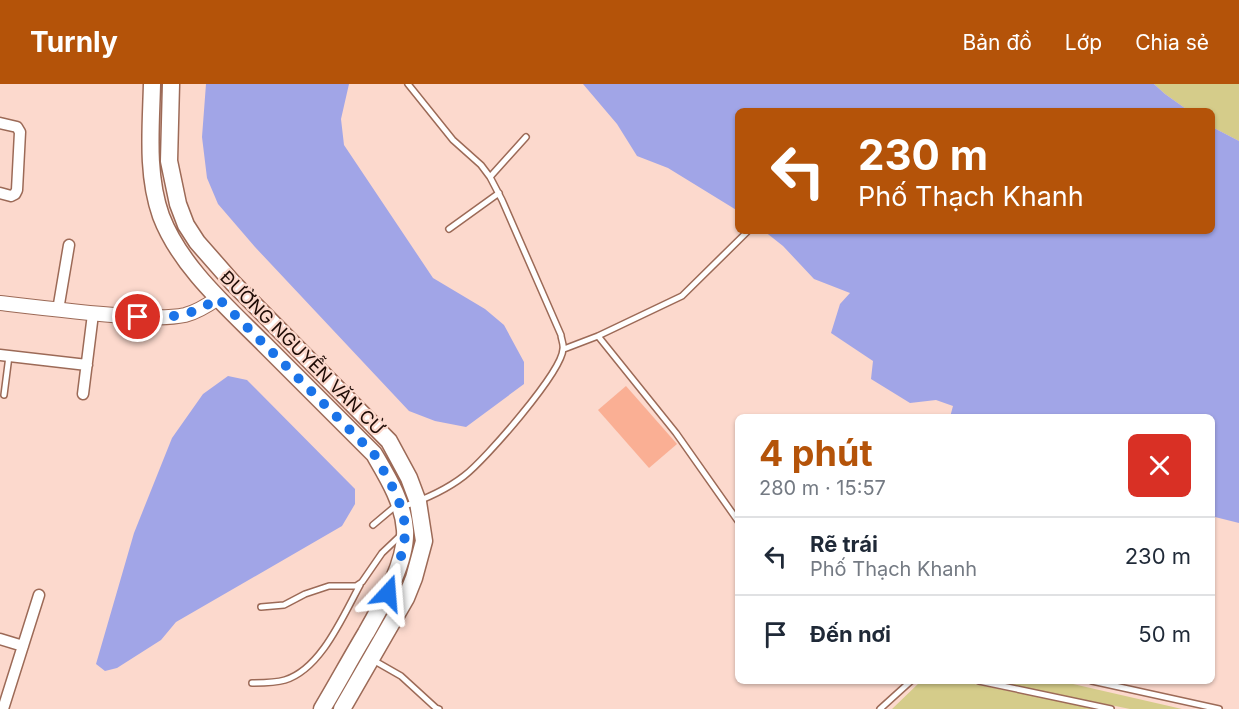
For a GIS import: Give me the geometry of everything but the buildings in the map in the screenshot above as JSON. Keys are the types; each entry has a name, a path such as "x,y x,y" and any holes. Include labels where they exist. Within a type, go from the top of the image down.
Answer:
{"main road":[{"name":"ĐƯỜNG NGUYỄN VĂN CỪ","path":"153,84 151,159 153,186 161,214 181,254 218,298 374,454 392,485 400,506 405,532 402,552 388,593 322,709"},
{"name":"ĐƯỜNG NGUYỄN VĂN CỪ","path":"171,84 169,161 178,204 186,225 197,242 233,283 389,441 409,478 418,502 424,541 406,598 342,709"}],"street":[{"path":"0,123 17,128 20,132 17,189 11,196 0,193"},
{"path":"58,310 69,245"},
{"path":"0,303 138,317 175,316 197,310 218,298"},
{"path":"83,394 93,314"},
{"path":"4,355 87,365"},
{"path":"3,709 39,595"},
{"path":"0,639 23,646"}],"lane":[{"path":"374,525 400,506 418,502 465,475 506,434 557,365 564,349 561,335 490,177 481,165 453,140 408,84"},
{"path":"490,177 525,137"},
{"path":"449,229 499,193"},
{"path":"564,349 598,336 682,297 745,234"},
{"path":"598,336 676,433 735,517"},
{"path":"4,355 4,395"},
{"path":"252,683 285,681 301,673 316,659 382,553 405,532"},
{"path":"261,607 284,605 329,586 351,587 362,582"},
{"path":"371,659 401,676 439,709"},
{"path":"880,709 907,684"},
{"path":"993,684 1111,709"},
{"path":"1106,684 1219,709"}],"shaded area":[{"path":"1154,84 1239,84 1239,141 1215,129 1215,108 1185,108"},
{"path":"918,684 975,684 1095,709 892,709"},
{"path":"1007,684 1073,684 1182,709 1130,709"}],"water":[{"path":"206,84 349,84 341,119 344,145 433,278 485,309 504,325 524,362 524,384 466,427 435,421 409,411 255,247 218,204 207,178 202,137"},
{"path":"583,84 1154,84 1185,108 735,108 735,209 668,168 637,156 617,124"},
{"path":"1215,129 1239,141 1239,523 1215,517 1215,414 951,414 953,406 936,400 910,403 871,379 873,361 831,333 840,304 850,293 814,279 783,246 768,234 1215,234"},
{"path":"228,376 247,380 355,489 355,504 342,526 176,622 161,640 117,668 105,671 96,664 134,533 172,438 203,394"}],"route":[{"path":"138,317 184,315 218,298 374,454 392,485 405,532 402,552 388,593"}]}
